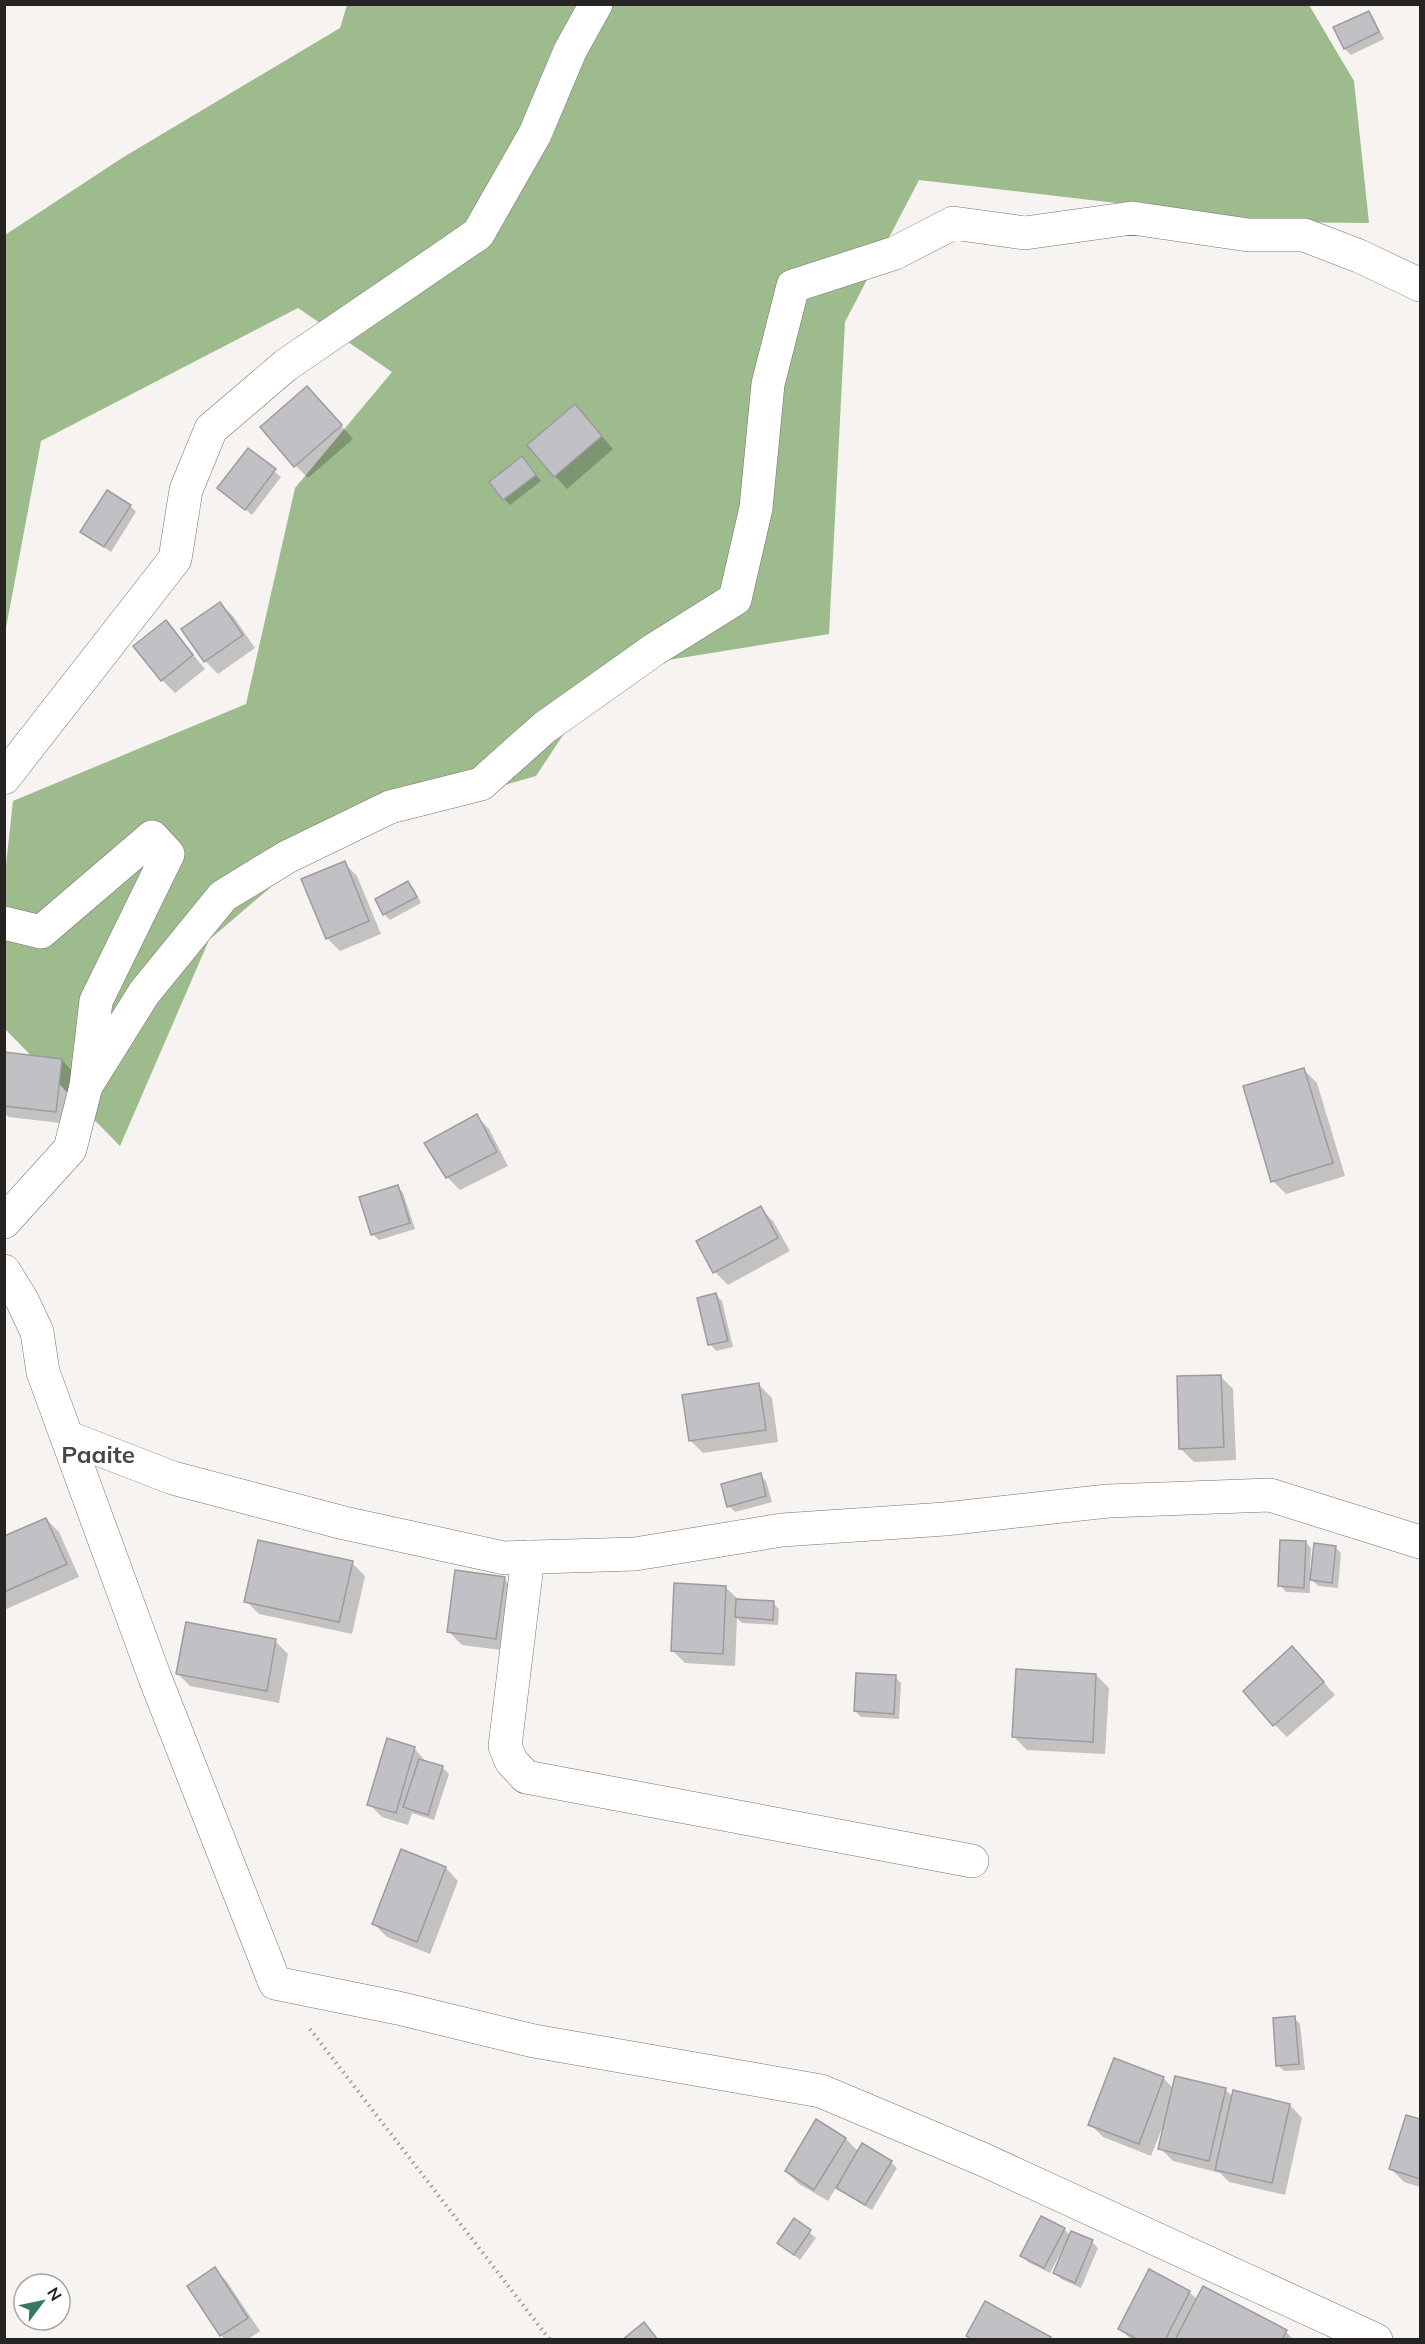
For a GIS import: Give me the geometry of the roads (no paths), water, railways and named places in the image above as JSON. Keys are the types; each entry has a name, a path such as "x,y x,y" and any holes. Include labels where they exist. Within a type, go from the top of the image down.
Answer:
{"street":[{"path":"4,778 175,559 186,489 211,429 286,365 478,234 535,134 570,51 596,4"},
{"path":"86,1086 144,993 223,896 287,857 390,807 481,784 545,727 655,649 735,599 756,508 768,384 793,286 895,253 953,223 1025,233 1132,218 1248,235 1304,235 1359,256 1420,285"},
{"path":"4,923 41,932 152,837 168,854 96,1001 86,1086 70,1149 4,1222"},
{"path":"4,1271 22,1300 37,1332 43,1372 155,1678 275,1983 398,2008 534,2041 821,2091 982,2158 1376,2340"},
{"path":"67,1437 173,1478 344,1523 504,1558 635,1554 782,1530 945,1519 1108,1501 1270,1495 1420,1542"},
{"path":"528,1557 505,1746 511,1761 526,1777 972,1861"}],"district":[{"name":"Paaite","path":"98,1454"}]}
